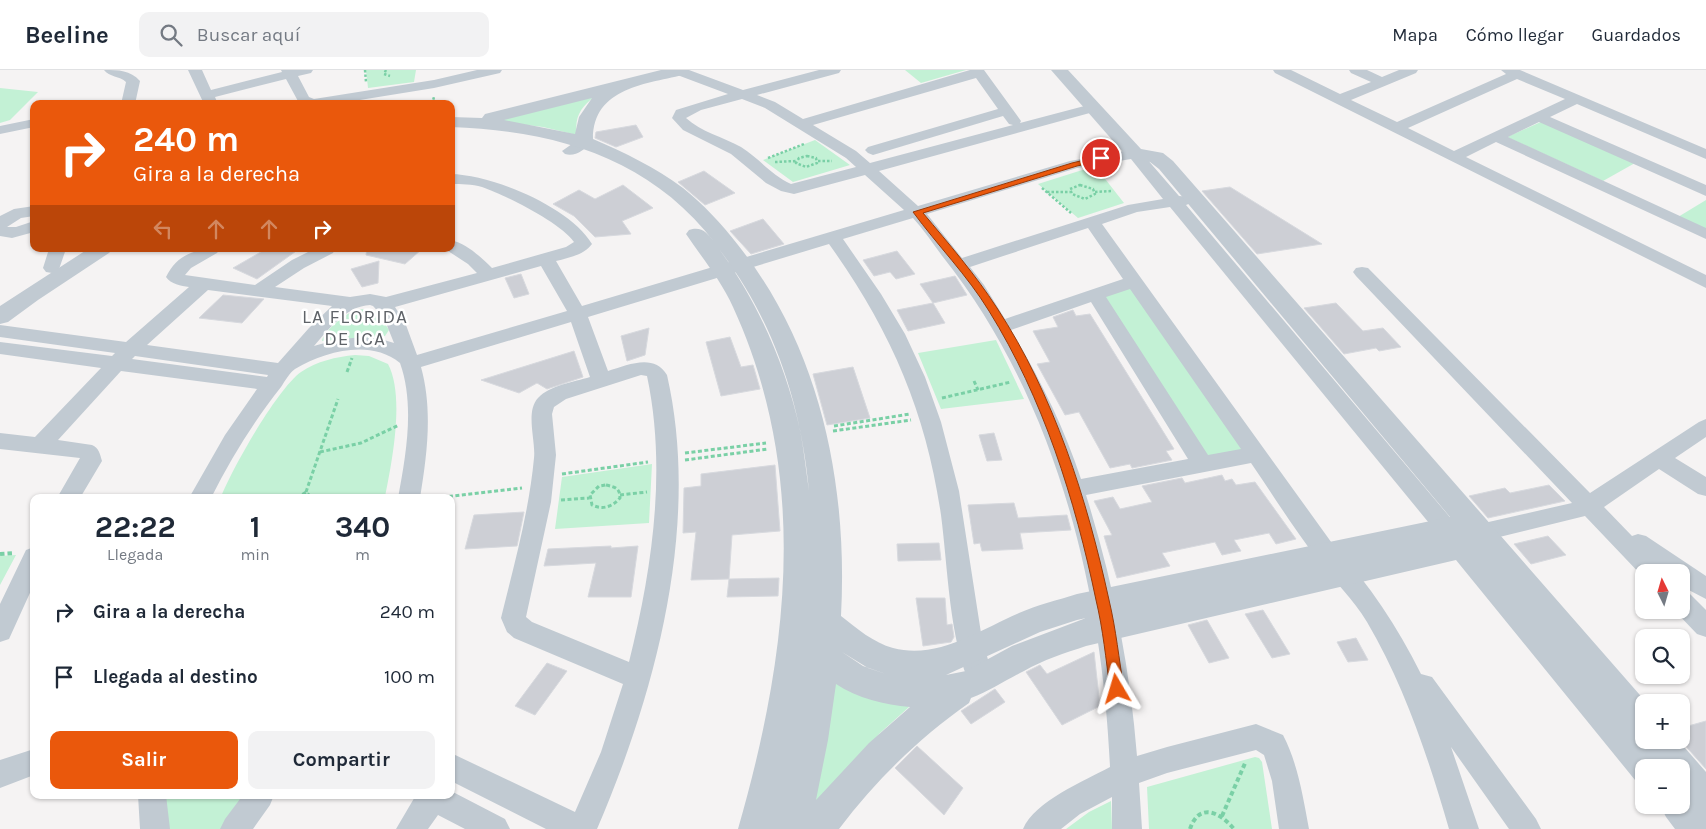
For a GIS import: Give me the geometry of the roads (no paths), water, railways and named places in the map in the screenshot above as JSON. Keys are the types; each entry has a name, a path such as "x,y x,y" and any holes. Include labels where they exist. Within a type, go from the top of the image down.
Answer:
{"street":[{"path":"110,70 127,75 133,81 129,100"},
{"path":"195,70 209,99 289,72 306,70"},
{"path":"331,100 442,82 495,70"},
{"path":"462,124 652,70"},
{"path":"462,124 679,70 743,94 804,123 824,136 871,160 961,264 1003,326 1031,379 1056,438 1074,489 1106,613 1115,670 1127,829"},
{"path":"834,70 690,109 681,113 679,118 688,127 726,145 753,163 779,185 789,189 799,188 1006,110"},
{"path":"1059,70 1135,154"},
{"path":"1280,70 1706,282"},
{"path":"1356,70 1382,82"},
{"path":"1339,100 1411,70"},
{"path":"804,123 978,71 1018,127"},
{"path":"289,72 304,100"},
{"path":"1396,128 1512,72 1706,154"},
{"path":"577,146 593,106 609,92 627,84"},
{"path":"1453,157 1540,118 1577,99"},
{"path":"871,160 1018,127 1092,108"},
{"path":"1540,118 1706,191"},
{"path":"0,130 30,124"},
{"path":"462,124 530,139 577,146 652,193 688,225 708,248 733,267 772,313 790,353 818,430 825,522 810,624 782,720 756,829"},
{"path":"1498,137 1706,234"},
{"path":"409,361 578,314 1088,161 1135,154 1150,155 1160,159 1185,200 1462,536 1640,759"},
{"path":"383,304 546,259 578,249 583,244 582,240 547,214 505,190 483,183 455,180"},
{"path":"961,264 1134,208 1185,200"},
{"path":"1185,200 1462,536 1635,716"},
{"path":"3,226 20,213 30,212"},
{"path":"1088,223 1134,281 1526,829"},
{"path":"3,226 30,226"},
{"path":"833,237 884,312 905,354 924,401 938,444 948,489 974,682"},
{"path":"455,248 474,260 489,275"},
{"path":"0,310 11,296 55,258 74,252"},
{"path":"0,318 11,296 96,252"},
{"path":"206,252 183,266 175,277 205,283 353,303"},
{"path":"259,290 287,271 322,252"},
{"path":"546,259 578,314 601,380"},
{"path":"733,267 774,379 783,438 793,466 798,527 797,591 822,653 838,668 853,677 886,689 909,693 929,692 974,682"},
{"path":"1362,272 1645,564"},
{"path":"1003,326 1134,281"},
{"path":"40,445 123,356 205,283"},
{"path":"1096,295 1203,465"},
{"path":"202,494 224,451 280,373 322,326 353,303 367,299 380,301 383,304 399,330 409,361 418,412 417,454 410,494"},
{"path":"0,331 123,356"},
{"path":"0,348 123,356 280,373 330,347 357,343 383,345 393,348 409,361"},
{"path":"582,829 614,755 639,678 658,590 672,458 658,375 654,371 640,368 559,394 545,403 542,414 545,440 540,502 525,574 513,614 514,622 523,630 639,678"},
{"path":"1594,512 1659,459 1706,427"},
{"path":"0,441 84,451 90,456 88,465 70,494"},
{"path":"1074,489 1256,454"},
{"path":"1659,459 1706,488"},
{"path":"810,624 866,652 898,664 931,665 944,662 1055,613 1106,613 1575,511 1594,512 1668,564"},
{"path":"0,631 30,566"},
{"path":"1690,579 1706,589"},
{"path":"1690,610 1706,626"},
{"path":"816,829 845,793 894,740 917,720 974,682 1050,644 1106,613"},
{"path":"1398,650 1434,735 1464,829"},
{"path":"792,829 814,723 822,653"},
{"path":"1038,829 1070,804 1124,774 1167,760 1256,737 1273,744 1277,752 1286,781 1294,829"},
{"path":"1664,749 1673,759"},
{"path":"0,774 30,763"},
{"path":"455,768 577,829"},
{"path":"1690,779 1706,798"},
{"path":"152,799 156,829"},
{"path":"235,829 257,799"},
{"path":"411,829 429,799"},
{"path":"437,799 495,829"},
{"path":"1686,814 1698,829"}],"district":[{"name":"LA FLORIDA DE ICA","path":"355,327"}]}
